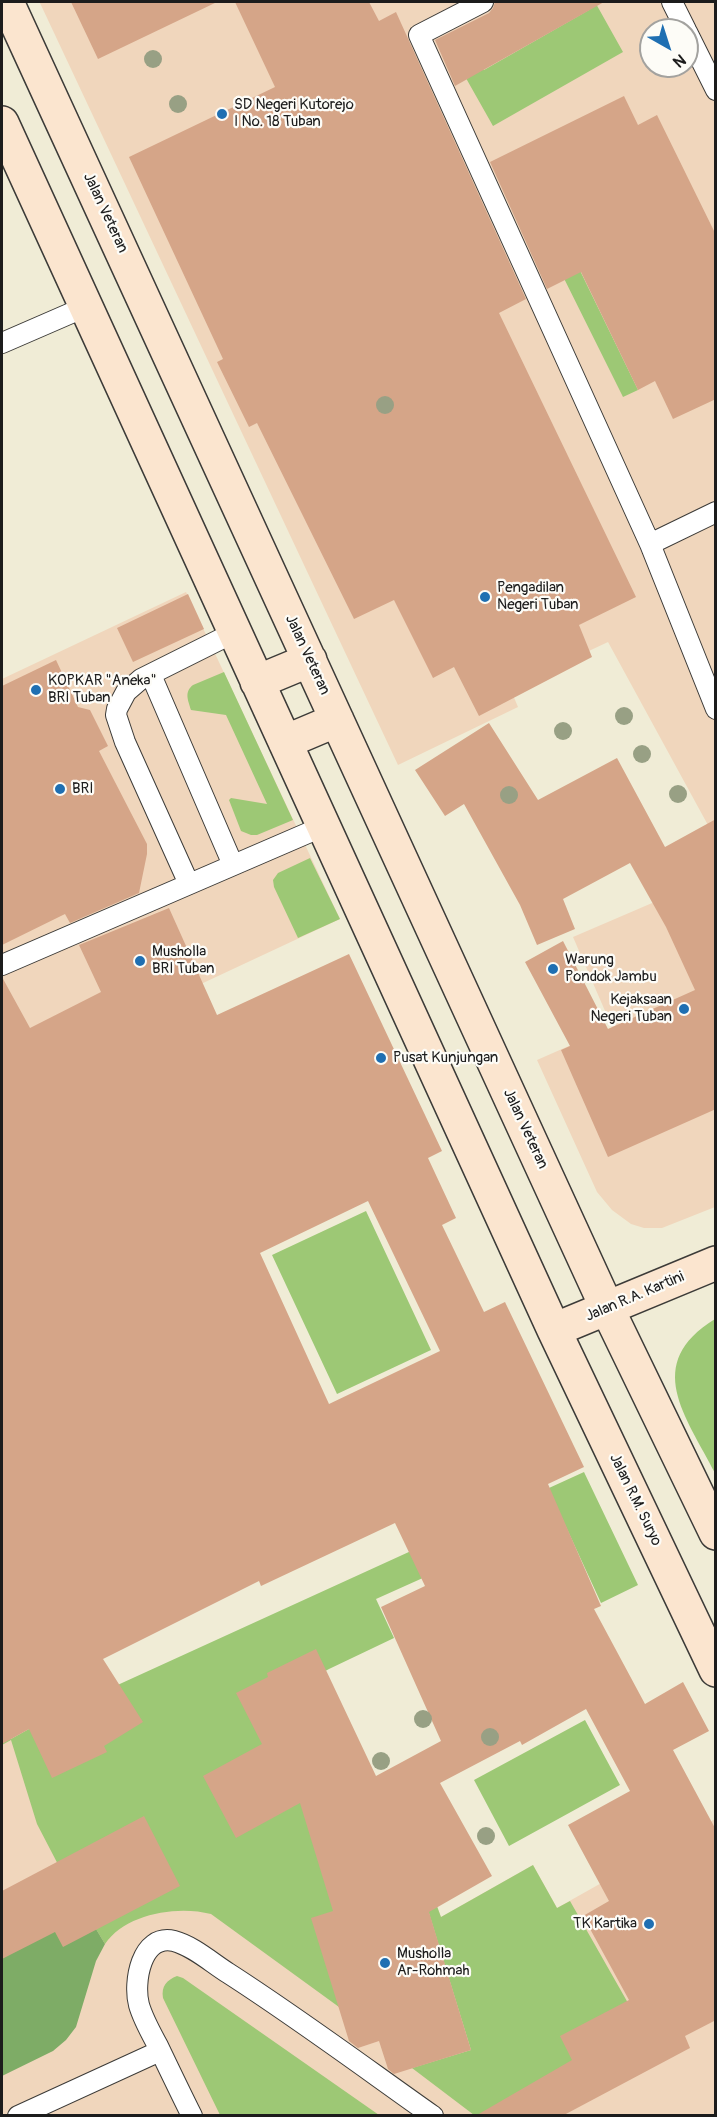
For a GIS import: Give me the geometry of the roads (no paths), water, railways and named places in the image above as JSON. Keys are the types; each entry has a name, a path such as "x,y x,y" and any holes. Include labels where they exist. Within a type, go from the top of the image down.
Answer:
{"main road":[{"name":"Jalan Veteran","path":"7,2 607,1308"},
{"path":"2,123 554,1330"},
{"path":"257,682 310,660"},
{"path":"285,742 337,720"},
{"name":"Jalan R.A. Kartini","path":"554,1330 716,1263"},
{"path":"607,1308 716,1533"},
{"name":"Jalan R.M. Suryo","path":"554,1330 716,1670"}],"lane":[{"path":"483,2 419,34 650,544 716,709"},
{"path":"672,2 680,18"},
{"path":"699,57 716,90"},
{"path":"2,343 85,307"},
{"path":"650,544 716,512"},
{"path":"189,884 124,742 116,715 118,704 126,692 141,679 234,632"},
{"path":"150,675 233,865"},
{"path":"2,965 324,826"},
{"path":"192,2115 138,2004 137,1981 145,1954 161,1940 173,1941 187,1947 246,1984 434,2115"},
{"path":"18,2115 160,2051"}],"place":[{"name":"SD Negeri Kutorejo I No. 18 Tuban","path":"222,114"},
{"name":"Pengadilan Negeri Tuban","path":"485,597"},
{"name":"KOPKAR \"Aneka\" BRI Tuban","path":"36,690"},
{"name":"BRI","path":"60,789"},
{"name":"Musholla BRI Tuban","path":"140,961"},
{"name":"Warung Pondok Jambu","path":"553,969"},
{"name":"Kejaksaan Negeri Tuban","path":"684,1009"},
{"name":"Pusat Kunjungan","path":"381,1058"},
{"name":"TK Kartika","path":"649,1924"},
{"name":"Musholla Ar-Rohmah","path":"385,1963"}]}
